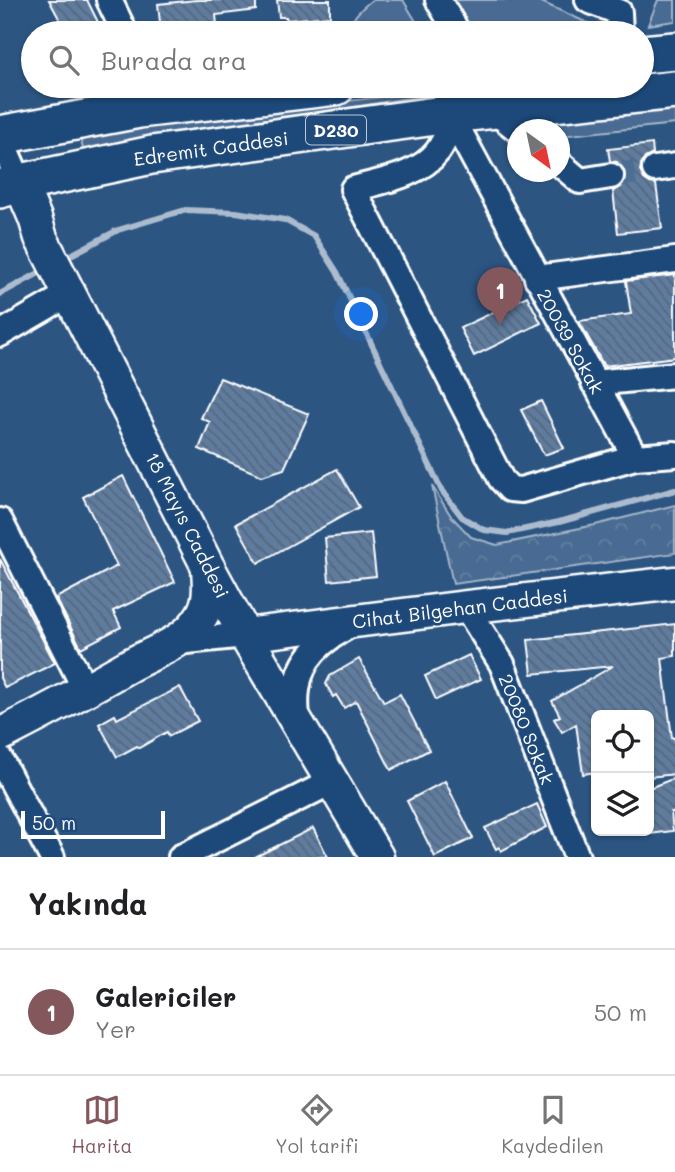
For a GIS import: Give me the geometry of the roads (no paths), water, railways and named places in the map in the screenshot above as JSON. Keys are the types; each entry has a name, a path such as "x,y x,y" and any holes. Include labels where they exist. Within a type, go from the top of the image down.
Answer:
{"highway":[{"path":"654,53 675,51"},
{"name":"Edremit Caddesi","path":"654,94 675,90"},
{"name":"D230","path":"0,136 68,121 135,98"},
{"name":"Edremit Caddesi","path":"10,186 152,155 452,118 505,120 630,98"}],"main road":[{"name":"18 Mayıs Caddesi","path":"10,186 35,218 41,238 69,294 245,635 377,857"},
{"path":"0,735 177,642 202,615 208,602 208,566"},
{"name":"Cihat Bilgehan Caddesi","path":"245,635 675,583"}],"street":[{"path":"439,0 451,21"},
{"path":"588,0 622,11"},
{"path":"117,3 122,21"},
{"path":"452,118 437,152 423,164 406,173 353,189 501,479 510,489 521,490 635,457 675,454"},
{"name":"20039 Sokak","path":"452,118 635,457"},
{"path":"0,136 10,186"},
{"path":"570,173 580,181 611,176"},
{"path":"537,278 675,260"},
{"path":"0,334 69,294"},
{"path":"594,383 675,375"},
{"path":"3,536 86,691"},
{"name":"20080 Sokak","path":"466,607 502,664 577,857"},
{"path":"297,723 296,693 307,660 323,641 358,621"},
{"path":"177,642 245,635"},
{"path":"0,759 52,857"},
{"path":"181,857 331,782"}],"waterway":[{"path":"69,256 118,230 185,210 236,212 285,220 314,236 337,272 442,491 462,517 484,530 507,533 559,522 675,490"},
{"path":"0,294 39,273"}],"tunnel":[{"path":"611,176 655,169"}],"place":[{"name":"Galericiler","path":"500,325"}]}
